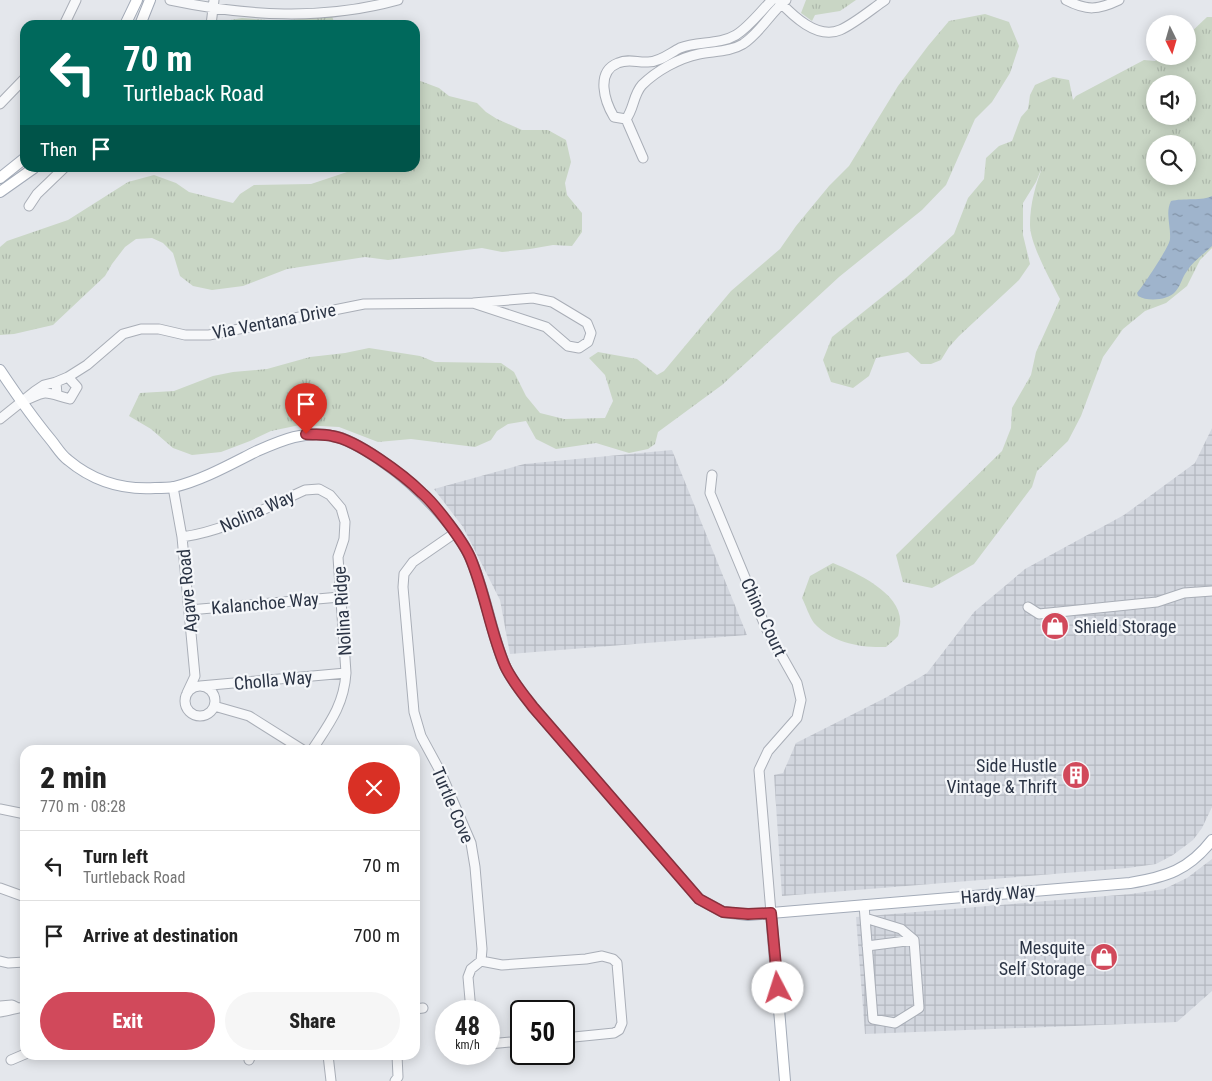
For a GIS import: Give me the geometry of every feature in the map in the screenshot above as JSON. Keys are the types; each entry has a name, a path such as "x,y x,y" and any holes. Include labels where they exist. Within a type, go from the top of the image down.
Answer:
{"main road":[{"path":"127,20 137,0"},
{"path":"142,20 150,0"},
{"path":"0,178 20,162"},
{"path":"0,192 28,172"},
{"name":"Hardy Way","path":"0,370 67,460 93,476 115,486 142,489 173,487 196,480 280,440 306,434 334,436 356,445 394,470 423,493 469,554 495,640 506,668 516,686 699,899 723,912 771,913 1130,883 1160,878 1181,868 1203,851 1212,840"},
{"path":"771,913 786,1081"}],"street":[{"path":"66,20 76,0"},
{"path":"170,0 214,5 254,14 291,15 334,12 375,6 398,0"},
{"path":"626,119 614,117 607,105 603,90 608,71 617,63 633,60 648,62 660,59 680,48 698,42 722,40 737,35 772,0"},
{"path":"626,119 640,87 651,77 689,57 727,50 741,45 753,37 782,1 808,27 824,32 839,31 885,0"},
{"path":"1066,0 1080,7 1100,8 1119,0"},
{"path":"212,20 214,5"},
{"path":"0,104 20,83"},
{"path":"626,119 643,158"},
{"path":"29,206 37,194 60,172"},
{"name":"Via Ventana Drive","path":"68,377 87,365 123,334 141,329 159,329 186,335 210,335 364,304 474,303 533,298 552,302 587,324 591,333 588,342 578,348 568,346 546,327 474,303"},
{"name":"Via Ventana Drive","path":"77,387 87,365"},
{"path":"0,419 35,391 44,385 68,377 77,387 70,398 57,396 49,392 41,393 22,402"},
{"path":"56,382 57,396"},
{"name":"Chino Court","path":"712,475 710,492 766,628 797,682 801,700 797,718 768,751 759,770 771,913"},
{"name":"Agave Road","path":"173,487 182,537 195,676 187,693"},
{"name":"Nolina Way","path":"182,537 203,534 226,526 305,490 319,489 330,495"},
{"name":"Nolina Ridge","path":"315,745 338,710 345,690 346,673 338,557 344,539 345,522 341,508 330,495"},
{"name":"Turtle Cove","path":"455,533 413,562 404,574 403,586 414,712 420,736 440,771 471,843 476,876 482,949 481,961"},
{"path":"1028,607 1039,614 1157,602 1184,593 1212,591"},
{"name":"Kalanchoe Way","path":"190,610 340,597"},
{"name":"Cholla Way","path":"200,686 346,673"},
{"path":"200,686 209,689 215,701 208,714 203,716 191,714 185,703 187,693 200,686"},
{"path":"214,706 249,716 295,745"},
{"path":"0,809 20,813"},
{"path":"0,888 20,895"},
{"path":"864,905 867,946 873,1019 895,1023 919,1008 914,940 902,929 865,918"},
{"path":"867,946 914,940"},
{"path":"470,1000 468,977 471,969 481,961 502,965 586,959 602,956 613,959 617,963 622,1023 619,1030 614,1033 575,1037"},
{"path":"0,961 8,964 20,963"},
{"path":"0,1006 12,1005 20,1008"},
{"path":"0,1012 20,1008"},
{"path":"11,1060 20,1056"},
{"path":"329,1060 331,1080"},
{"path":"397,1060 397,1079"}],"shaded area":[{"path":"1212,428 1212,807 1202,828 1193,840 1173,855 1156,864 1128,868 782,896 774,775 783,773 796,743 887,697 927,673 974,612 1025,569 1124,515 1195,463"},
{"path":"672,450 747,635 510,654 500,600 463,527 434,489 524,464"},
{"path":"1212,859 1212,991 1177,1022 865,1034 856,917 1131,894 1164,889 1187,878"}],"green space":[{"path":"806,0 856,0 840,11 815,15 812,21 801,13"},
{"path":"985,14 1009,22 1019,46 1010,73 992,102 975,119 946,185 922,210 839,277 722,385 658,432 655,444 648,449 629,453 596,443 556,449 536,439 526,421 508,424 497,431 491,440 475,447 411,439 378,442 339,427 300,425 271,431 221,452 192,455 173,448 151,429 129,416 140,393 174,391 213,376 267,369 310,357 369,348 420,356 435,362 501,363 514,372 526,396 540,413 564,419 605,418 613,401 605,375 589,358 598,352 637,359 657,375 664,371 731,291 780,249 829,186 849,166 898,86 949,21"},
{"path":"332,16 333,20 290,20"},
{"path":"1207,17 1212,17 1212,248 1200,260 1187,286 1166,303 1145,311 1123,329 1103,357 1081,416 1068,441 1037,471 1032,487 974,564 932,588 903,582 896,555 1002,451 1011,428 1012,408 1031,375 1036,352 1060,299 1033,242 1031,233 1032,201 1043,165 1036,182 1023,203 1023,235 1030,264 1019,280 959,336 941,360 931,364 921,364 908,352 876,358 869,376 853,388 831,382 823,360 832,337 907,277 954,234 968,198 984,179 986,158 999,146 1012,141 1021,117 1028,109 1030,95 1035,85 1053,77 1069,80 1073,100 1076,96 1146,60 1146,65 1196,65 1196,27"},
{"path":"242,18 267,20 230,20"},
{"path":"420,81 439,88 449,96 477,103 497,119 522,130 548,130 566,140 571,162 565,183 567,195 582,213 582,232 572,246 553,245 502,252 482,248 388,260 365,257 287,269 243,286 212,290 193,286 180,276 173,253 163,243 152,238 136,239 125,247 105,276 53,325 14,334 0,335 0,247 7,241 68,220 128,182 154,175 176,183 189,192 233,203 240,194 254,185 311,184 347,172 420,172"},
{"path":"833,563 877,586 895,604 899,614 898,636 886,647 857,645 838,640 821,630 812,620 802,598 810,576"}],"water":[{"path":"1212,196 1212,246 1189,267 1177,290 1172,295 1152,299 1138,296 1137,293 1169,243 1168,210 1171,201 1208,198"}],"place":[{"name":"Shield Storage","path":"1055,626"},
{"name":"Side Hustle Vintage & Thrift","path":"1076,775"},
{"name":"Mesquite Self Storage","path":"1104,957"}],"route":[{"path":"306,434 334,436 356,445 387,464 423,493 469,554 495,640 506,668 516,686 533,707 699,899 723,912 771,913 778,988"}]}
